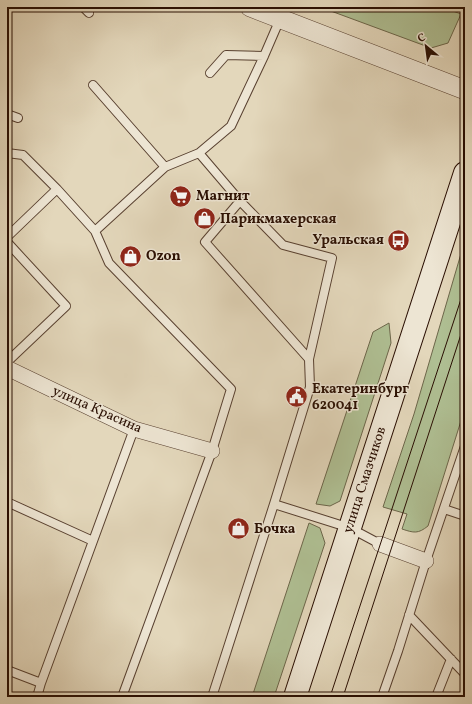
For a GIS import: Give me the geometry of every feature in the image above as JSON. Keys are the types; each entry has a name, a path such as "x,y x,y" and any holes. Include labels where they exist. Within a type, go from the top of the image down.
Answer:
{"main road":[{"name":"улица Смазчиков","path":"295,697 465,172"}],"street":[{"path":"250,7 465,90"},
{"name":"улица Красина","path":"7,368 134,428 212,451"},
{"path":"380,544 426,561"}],"lane":[{"path":"95,231 165,167 199,153 231,126 280,19"},
{"path":"210,73 226,54 264,56"},
{"path":"92,85 165,167"},
{"path":"7,114 18,118"},
{"path":"7,153 23,155 57,189 95,231 109,263 231,389 212,451 122,697"},
{"path":"199,153 240,201 283,245 332,258 309,359 310,387 212,697"},
{"path":"7,237 57,189"},
{"path":"240,201 205,242 309,359"},
{"path":"7,242 66,306 7,362"},
{"path":"37,697 41,682 134,428"},
{"path":"382,697 465,446"},
{"path":"7,502 93,541"},
{"path":"274,504 350,528 380,544"},
{"path":"444,509 465,516"},
{"path":"409,615 465,674"},
{"path":"436,697 451,659"},
{"path":"7,670 41,682"}],"green space":[{"path":"320,7 442,7 461,14 448,43 431,48"},
{"path":"465,240 465,408 428,526 419,532 410,531 402,529 407,514 383,507 414,414"},
{"path":"389,323 391,343 340,501 330,506 316,504 373,332"},
{"path":"309,523 320,528 325,543 274,697 252,697"}],"tram line":[{"path":"330,697 465,287"},
{"path":"343,697 465,322"}],"place":[{"name":"Магнит","path":"181,196"},
{"name":"Парикмахерская","path":"204,219"},
{"name":"Уральская","path":"399,240"},
{"name":"Ozon","path":"131,256"},
{"name":"Екатеринбург 620041","path":"296,397"},
{"name":"Бочка","path":"239,529"}]}
